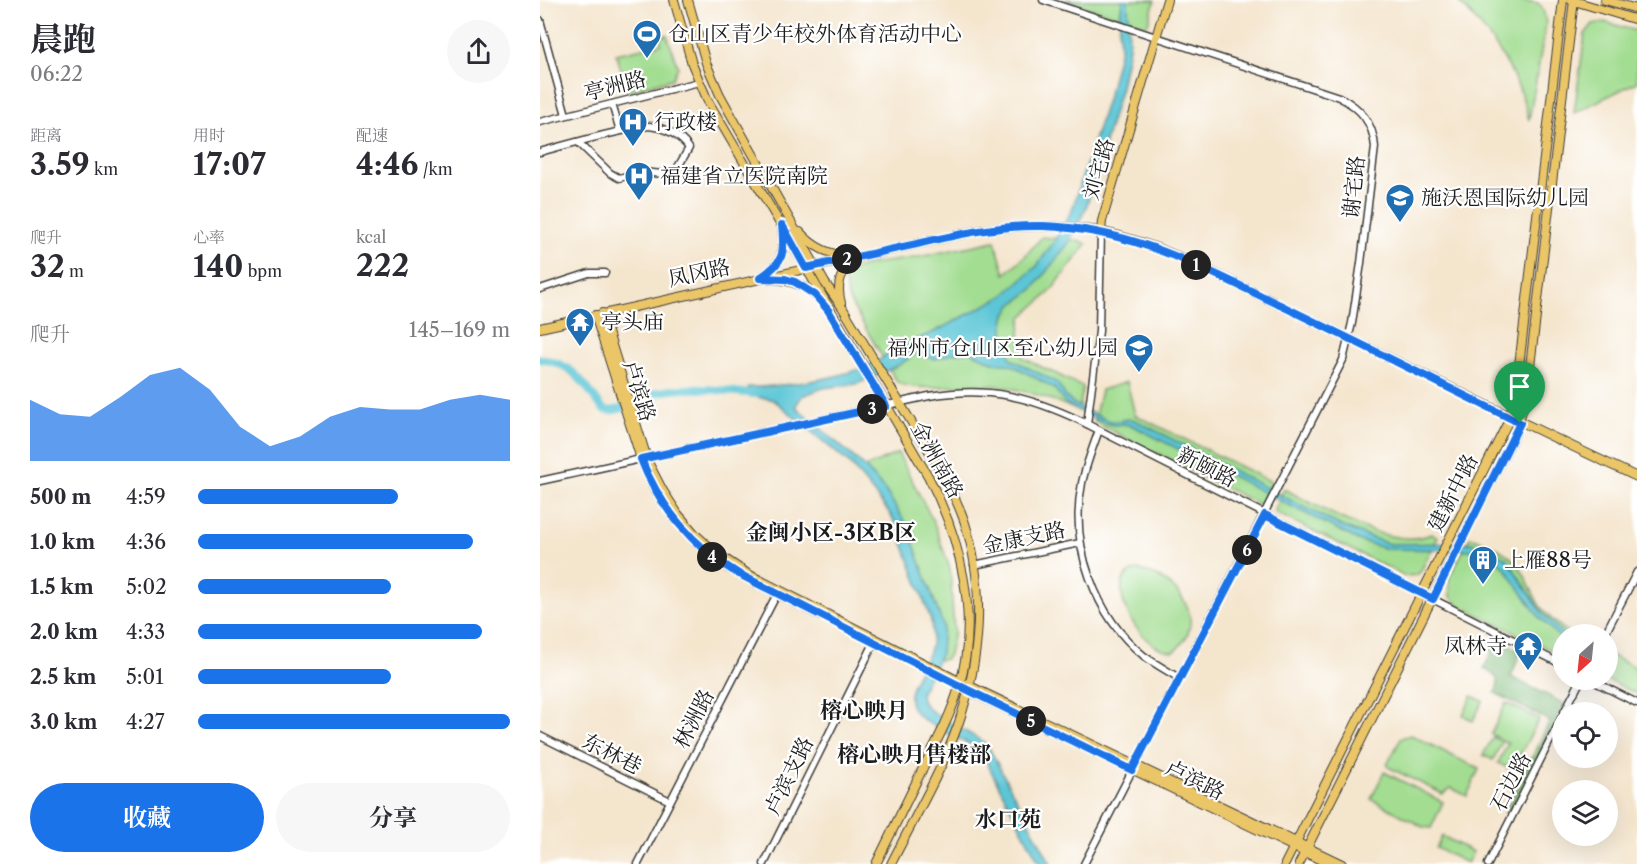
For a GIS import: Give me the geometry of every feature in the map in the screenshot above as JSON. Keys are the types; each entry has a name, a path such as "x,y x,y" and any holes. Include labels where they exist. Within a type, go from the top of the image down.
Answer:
{"main road":[{"name":"金洲南路","path":"674,0 699,82 731,143 782,225 828,310 937,494 953,535 968,608 964,686 958,725 891,864"},
{"name":"金洲南路","path":"688,0 701,48 716,88 815,266 942,473 963,520 974,565 979,625 978,646 964,686 876,864"},
{"name":"刘宅路","path":"1101,232 1102,221 1167,0"},
{"name":"建新中路","path":"1285,864 1510,418 1521,355 1563,0"},
{"path":"1572,0 1637,20"},
{"name":"建新中路","path":"1299,864 1520,423 1531,358 1572,0"},
{"path":"1605,0 1637,9"},
{"path":"792,223 804,237 820,249 835,255 860,256"},
{"path":"760,278 773,269 781,258 784,242 782,225"},
{"name":"凤冈路","path":"540,328 983,230 1016,226 1060,227 1101,232 1160,249 1637,477"},
{"path":"842,307 838,291 840,277 850,263 860,256"},
{"path":"760,278 785,279 802,285 815,295 828,310"},
{"name":"卢滨路","path":"599,314 643,458 662,501 696,542 728,568 964,686 1306,850 1329,864"},
{"path":"1306,850 1342,864"}],"street":[{"name":"谢宅路","path":"1042,0 1336,96 1356,107 1366,118 1373,135 1375,156 1349,338 1343,360 1084,864"},
{"path":"540,20 566,115"},
{"name":"亭洲路","path":"540,122 699,82"},
{"path":"612,104 620,131"},
{"path":"540,152 578,142 620,131 647,126 663,129 680,137 689,148 675,172 663,174 642,172 619,178 610,173 578,142"},
{"name":"刘宅路","path":"1087,424 1100,331 1101,232"},
{"path":"540,289 590,273 605,273"},
{"name":"新颐路","path":"643,458 940,394 994,393 1044,404 1267,511 1422,594 1552,659"},
{"name":"金康支路","path":"1099,430 1082,482 1079,519 1080,543 1092,585 1117,627 1144,656 1179,678"},
{"path":"540,481 643,458"},
{"name":"金康支路","path":"974,565 1080,543"},
{"path":"1610,624 1637,572"},
{"name":"林洲路","path":"638,864 778,592"},
{"name":"卢滨支路","path":"764,864 875,641"},
{"path":"1610,690 1637,703"},
{"name":"东林巷","path":"540,736 670,801"},
{"name":"石边路","path":"1488,864 1552,738"}],"green space":[{"path":"1065,0 1122,0 1118,17"},
{"path":"1128,0 1155,0 1148,24 1144,25 1130,20 1127,15"},
{"path":"1457,0 1537,3 1544,12 1546,24 1529,120 1518,86 1502,55 1481,26"},
{"path":"1604,22 1637,31 1637,82 1574,113 1585,34 1593,24"},
{"name":"仓山区青少年校外体育活动中心","path":"667,35 678,67 672,79 628,91 616,54 661,44 660,37"},
{"path":"1042,237 1080,241 1087,244 1050,292 1022,317 1020,333 1023,358 1083,387 1079,411 1035,394 1001,386 916,387 897,382 849,300 844,280 849,271 871,264 914,258 995,241 1005,274"},
{"path":"1127,382 1135,415 1272,482 1260,505 1096,423 1094,420 1101,390"},
{"path":"898,453 934,523 950,569 954,632 946,659 939,660 942,625 917,559 864,468"},
{"path":"1284,489 1336,516 1377,532 1397,537 1415,538 1431,534 1438,537 1421,571 1417,575 1405,576 1274,512"},
{"path":"1470,537 1502,551 1518,565 1540,606 1557,624 1552,624 1552,651 1460,606 1450,596 1449,578"},
{"path":"1139,570 1165,581 1185,602 1190,627 1185,639 1174,651 1160,648 1147,639 1127,612 1122,597 1122,584 1127,574"},
{"path":"1493,639 1498,639 1521,651 1511,677 1561,702 1552,702 1552,730 1509,815 1505,813 1550,721 1495,693 1498,684 1496,678 1484,668 1492,652 1488,649"},
{"path":"1618,659 1637,668 1637,694 1618,685"},
{"path":"1472,696 1483,701 1473,721 1463,715"},
{"path":"1506,703 1539,719 1512,770 1498,763 1508,743 1491,734"},
{"path":"1411,735 1479,769 1467,796 1451,788 1443,794 1388,767 1401,738"},
{"path":"1493,737 1502,742 1493,760 1483,755"},
{"path":"1384,772 1443,802 1431,828 1423,827 1371,799"},
{"path":"1442,836 1473,852 1467,863 1436,848"}],"water":[{"path":"1122,0 1128,0 1129,47 1121,87 1086,208 1068,244 1032,290 1012,305 1006,315 1003,327 1011,359 1056,382 1067,398 1088,411 1111,421 1135,420 1343,527 1389,544 1471,543 1486,547 1506,558 1543,614 1553,624 1552,630 1539,617 1505,568 1490,555 1470,550 1387,549 1360,541 1133,426 1101,422 1066,404 1054,388 1012,365 993,362 971,352 954,353 936,359 918,352 899,365 857,384 823,388 802,396 796,405 797,408 864,466 885,490 907,525 943,625 941,653 921,692 922,701 934,713 988,746 1051,864 1040,864 981,752 924,720 915,712 911,704 910,696 915,679 930,648 931,620 896,524 888,511 850,464 775,401 747,396 748,387 801,383 844,374 864,367 879,360 890,351 936,331 1003,296 1037,266 1072,210 1109,93 1120,49"}],"waterway":[{"path":"540,359 553,362 571,371 604,410 617,410 646,396 678,389 756,394"}],"place":[{"name":"仓山区青少年校外体育活动中心","path":"647,60"},
{"name":"行政楼","path":"633,148"},
{"name":"福建省立医院南院","path":"639,202"},
{"name":"施沃恩国际幼儿园","path":"1400,224"},
{"name":"亭头庙","path":"580,348"},
{"name":"福州市仓山区至心幼儿园","path":"1139,374"},
{"name":"上雁88号","path":"1483,586"},
{"name":"凤林寺","path":"1528,672"}],"district":[{"name":"金闽小区-3区B区","path":"831,532"},
{"name":"榕心映月","path":"864,710"},
{"name":"榕心映月售楼部","path":"914,754"},
{"name":"水口苑","path":"1008,819"}],"route":[{"path":"782,225 806,268 1003,227 1060,227 1101,232 1135,240 1172,254 1349,338 1520,423 1433,599 1265,515 1132,770 728,568 703,548 676,520 654,488 641,459 886,406 828,310 815,295 795,282 785,279 760,278 773,269 781,258 784,242 782,225"}]}
